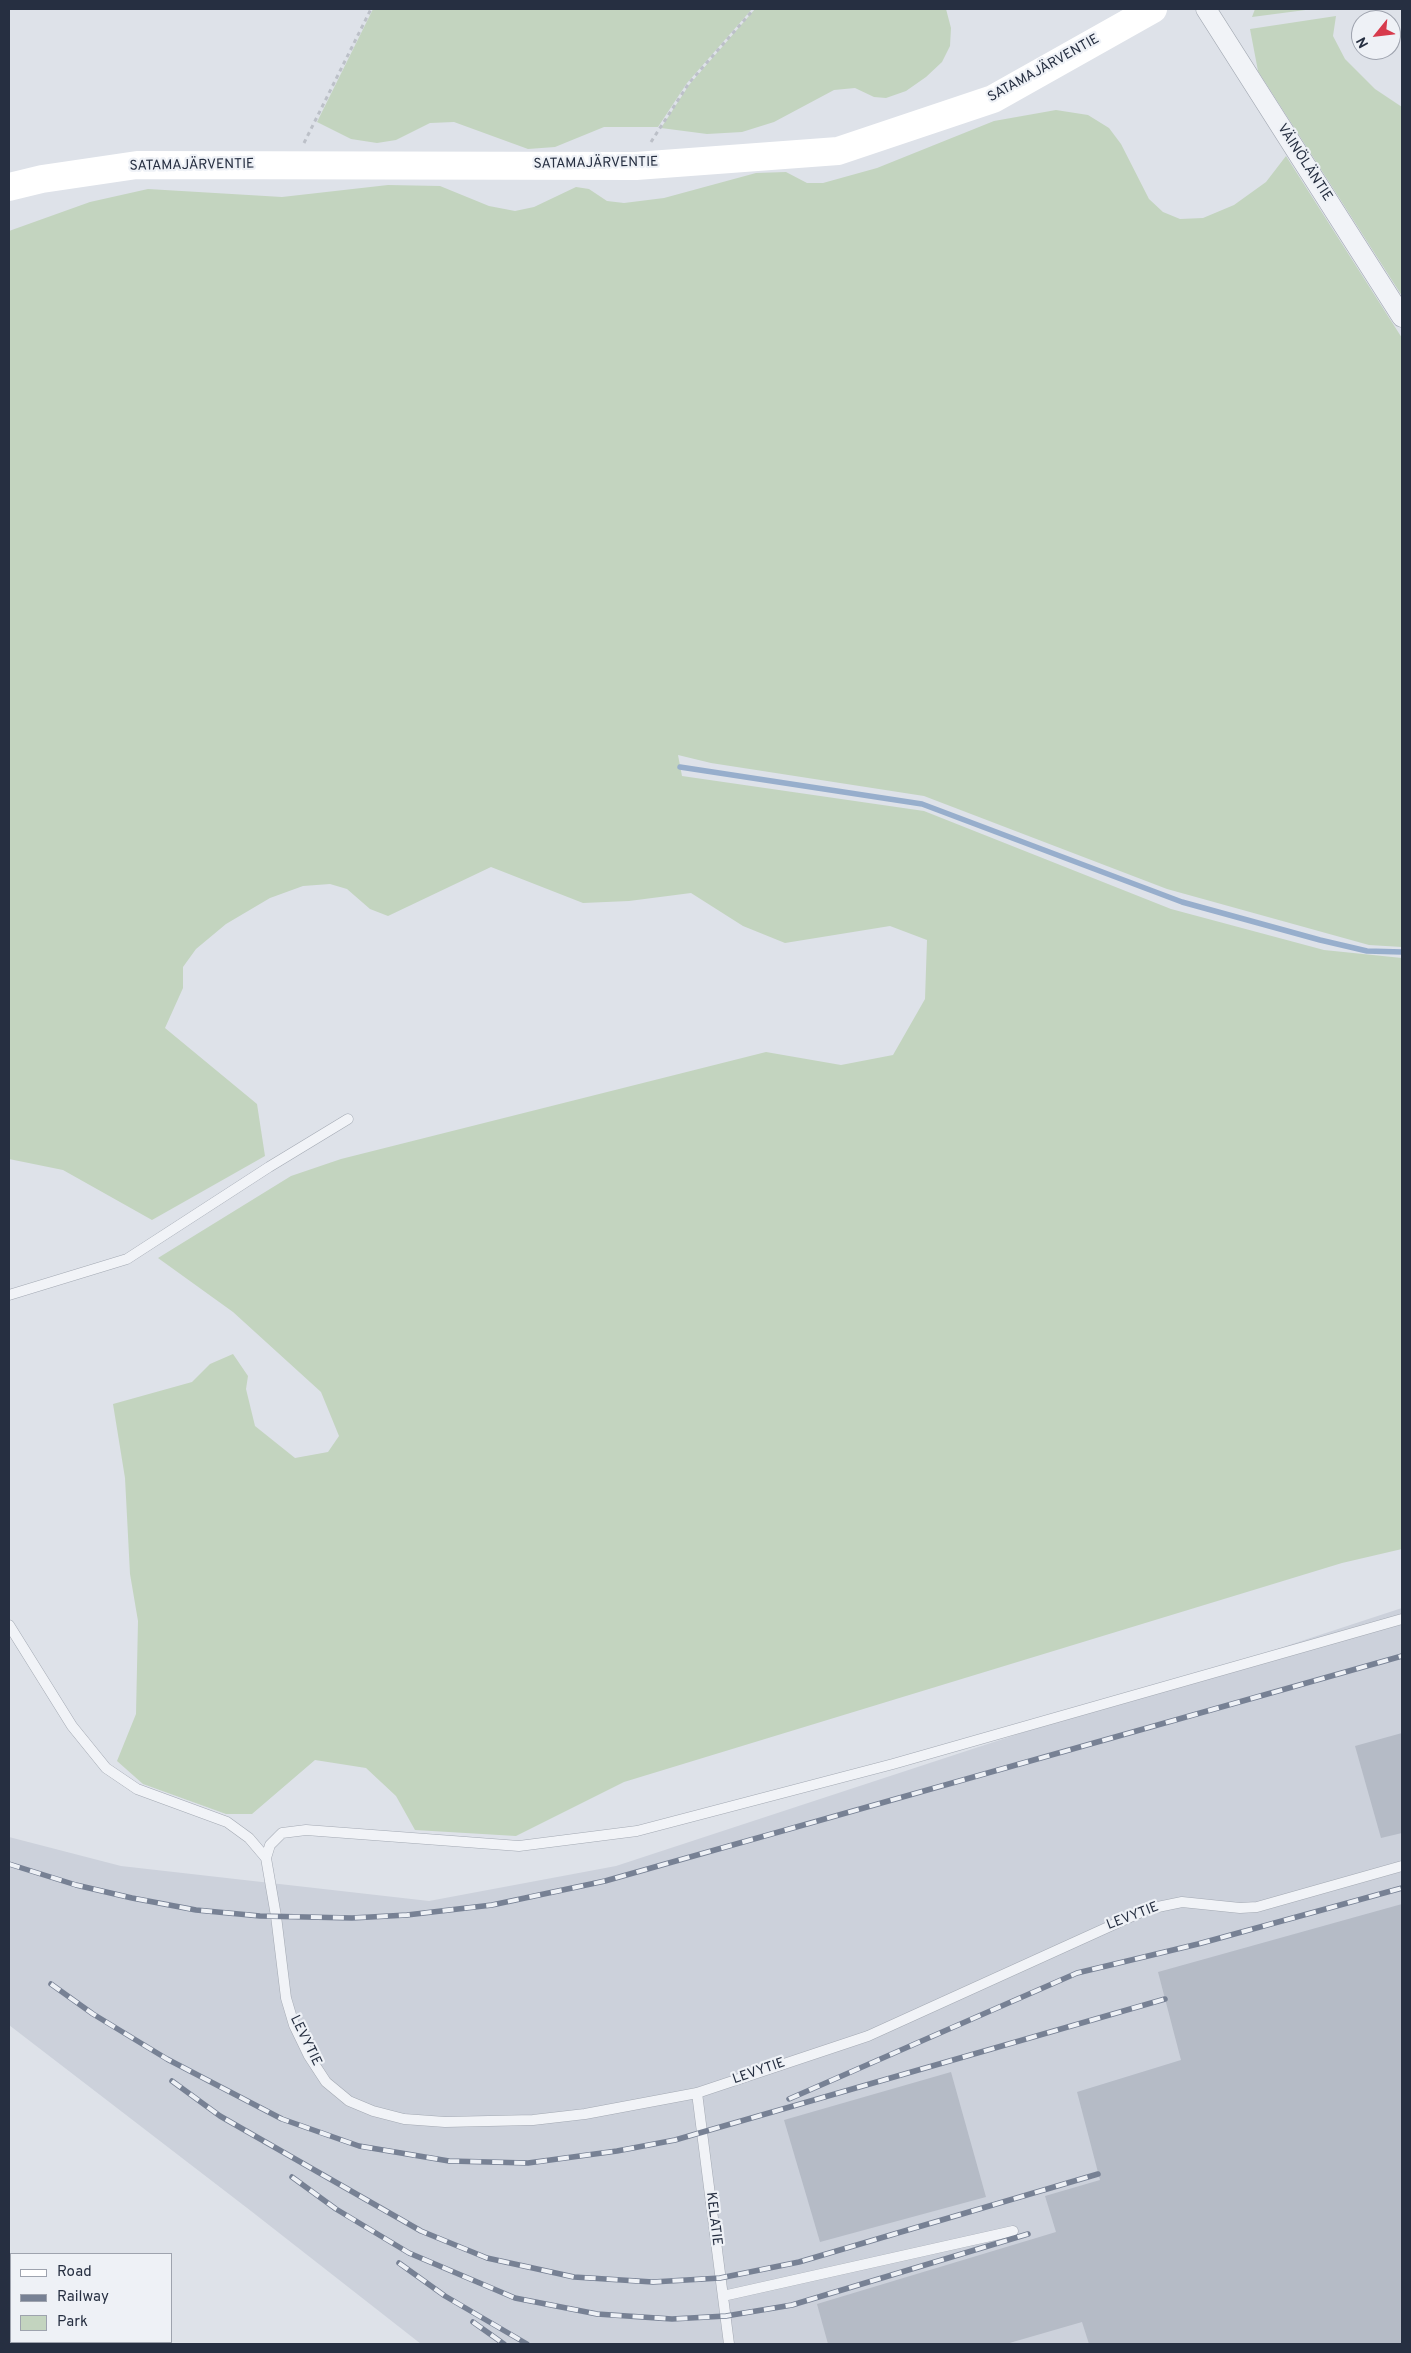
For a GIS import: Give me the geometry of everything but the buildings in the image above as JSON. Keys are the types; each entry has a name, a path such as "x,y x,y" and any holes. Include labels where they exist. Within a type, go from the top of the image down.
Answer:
{"street":[{"name":"SATAMAJÄRVENTIE","path":"9,187 42,179 137,165 636,166 838,151 993,99 1154,9"},
{"name":"VÄINÖLÄNTIE","path":"1206,9 1402,317"}],"lane":[{"path":"9,1294 126,1259 269,1167 348,1120"},
{"path":"266,1858 270,1845 282,1833 306,1830 519,1846 637,1831 893,1764 1402,1619"},
{"path":"9,1625 72,1726 106,1768 137,1789 227,1822 249,1838 266,1858"},
{"name":"LEVYTIE","path":"266,1858 276,1916 286,1998 294,2025 309,2056 326,2082 349,2100 373,2111 404,2119 455,2122 550,2118 697,2093 868,2036 1148,1909 1182,1902 1240,1908 1257,1907 1402,1866"},
{"name":"KELATIE","path":"697,2093 729,2344"},
{"path":"723,2296 1013,2231"}],"path":[{"path":"302,146 371,9"},
{"path":"636,166 689,83 754,9"}],"shaded area":[{"path":"1402,1608 1402,2344 421,2344 9,2025 9,1837 121,1866 429,1901 616,1866"}],"green space":[{"path":"373,9 752,9 687,83 658,127 604,127 555,147 528,149 454,122 430,123 396,140 377,143 351,139 317,122"},
{"path":"755,9 946,9 951,28 950,46 942,62 926,77 906,91 886,98 874,97 855,88 834,90 774,122 742,132 707,134 661,128 689,85"},
{"path":"1255,9 1313,9 1252,17"},
{"path":"1336,16 1333,36 1345,59 1375,89 1402,107 1402,296 1258,71 1250,29"},
{"path":"1056,110 1088,115 1109,128 1121,144 1149,199 1163,212 1180,219 1203,218 1234,205 1266,182 1286,156 1402,338 1402,947 1369,945 1167,889 924,796 711,763 678,755 682,776 924,811 1171,909 1324,950 1402,958 1402,1549 1342,1563 624,1782 516,1836 415,1830 396,1796 366,1768 315,1760 252,1814 226,1814 143,1784 117,1761 136,1714 138,1621 130,1574 125,1478 113,1404 192,1382 210,1364 233,1354 248,1376 246,1389 255,1426 295,1458 328,1452 339,1436 321,1392 233,1312 158,1258 291,1176 341,1159 766,1052 841,1065 893,1055 925,999 927,940 890,926 785,943 743,926 691,893 629,901 583,903 491,867 388,916 370,909 347,889 330,884 303,886 270,898 226,924 196,949 183,967 183,988 165,1028 257,1104 265,1156 152,1220 63,1170 9,1159 9,231 90,202 148,189 282,197 388,185 440,186 489,206 515,211 534,207 576,187 589,189 607,201 624,203 664,198 756,173 786,172 807,183 823,183 877,168 994,121"}],"waterway":[{"path":"680,767 922,804 1182,902 1367,951 1402,952"}],"railway":[{"path":"9,1864 76,1885 132,1898 196,1910 260,1916 352,1918 407,1915 492,1905 605,1881 1402,1656"},
{"path":"789,2099 1077,1973 1198,1944 1402,1888"},
{"path":"51,1984 93,2014 167,2059 282,2119 359,2146 449,2161 528,2163 617,2151 675,2140 1165,1999"},
{"path":"172,2081 220,2116 421,2231 487,2258 574,2277 653,2282 720,2278 799,2262 1098,2174"},
{"path":"292,2177 336,2209 409,2253 515,2298 597,2314 672,2319 726,2316 792,2305 1028,2234"},
{"path":"399,2263 445,2296 527,2344"},
{"path":"473,2322 504,2344"}]}
